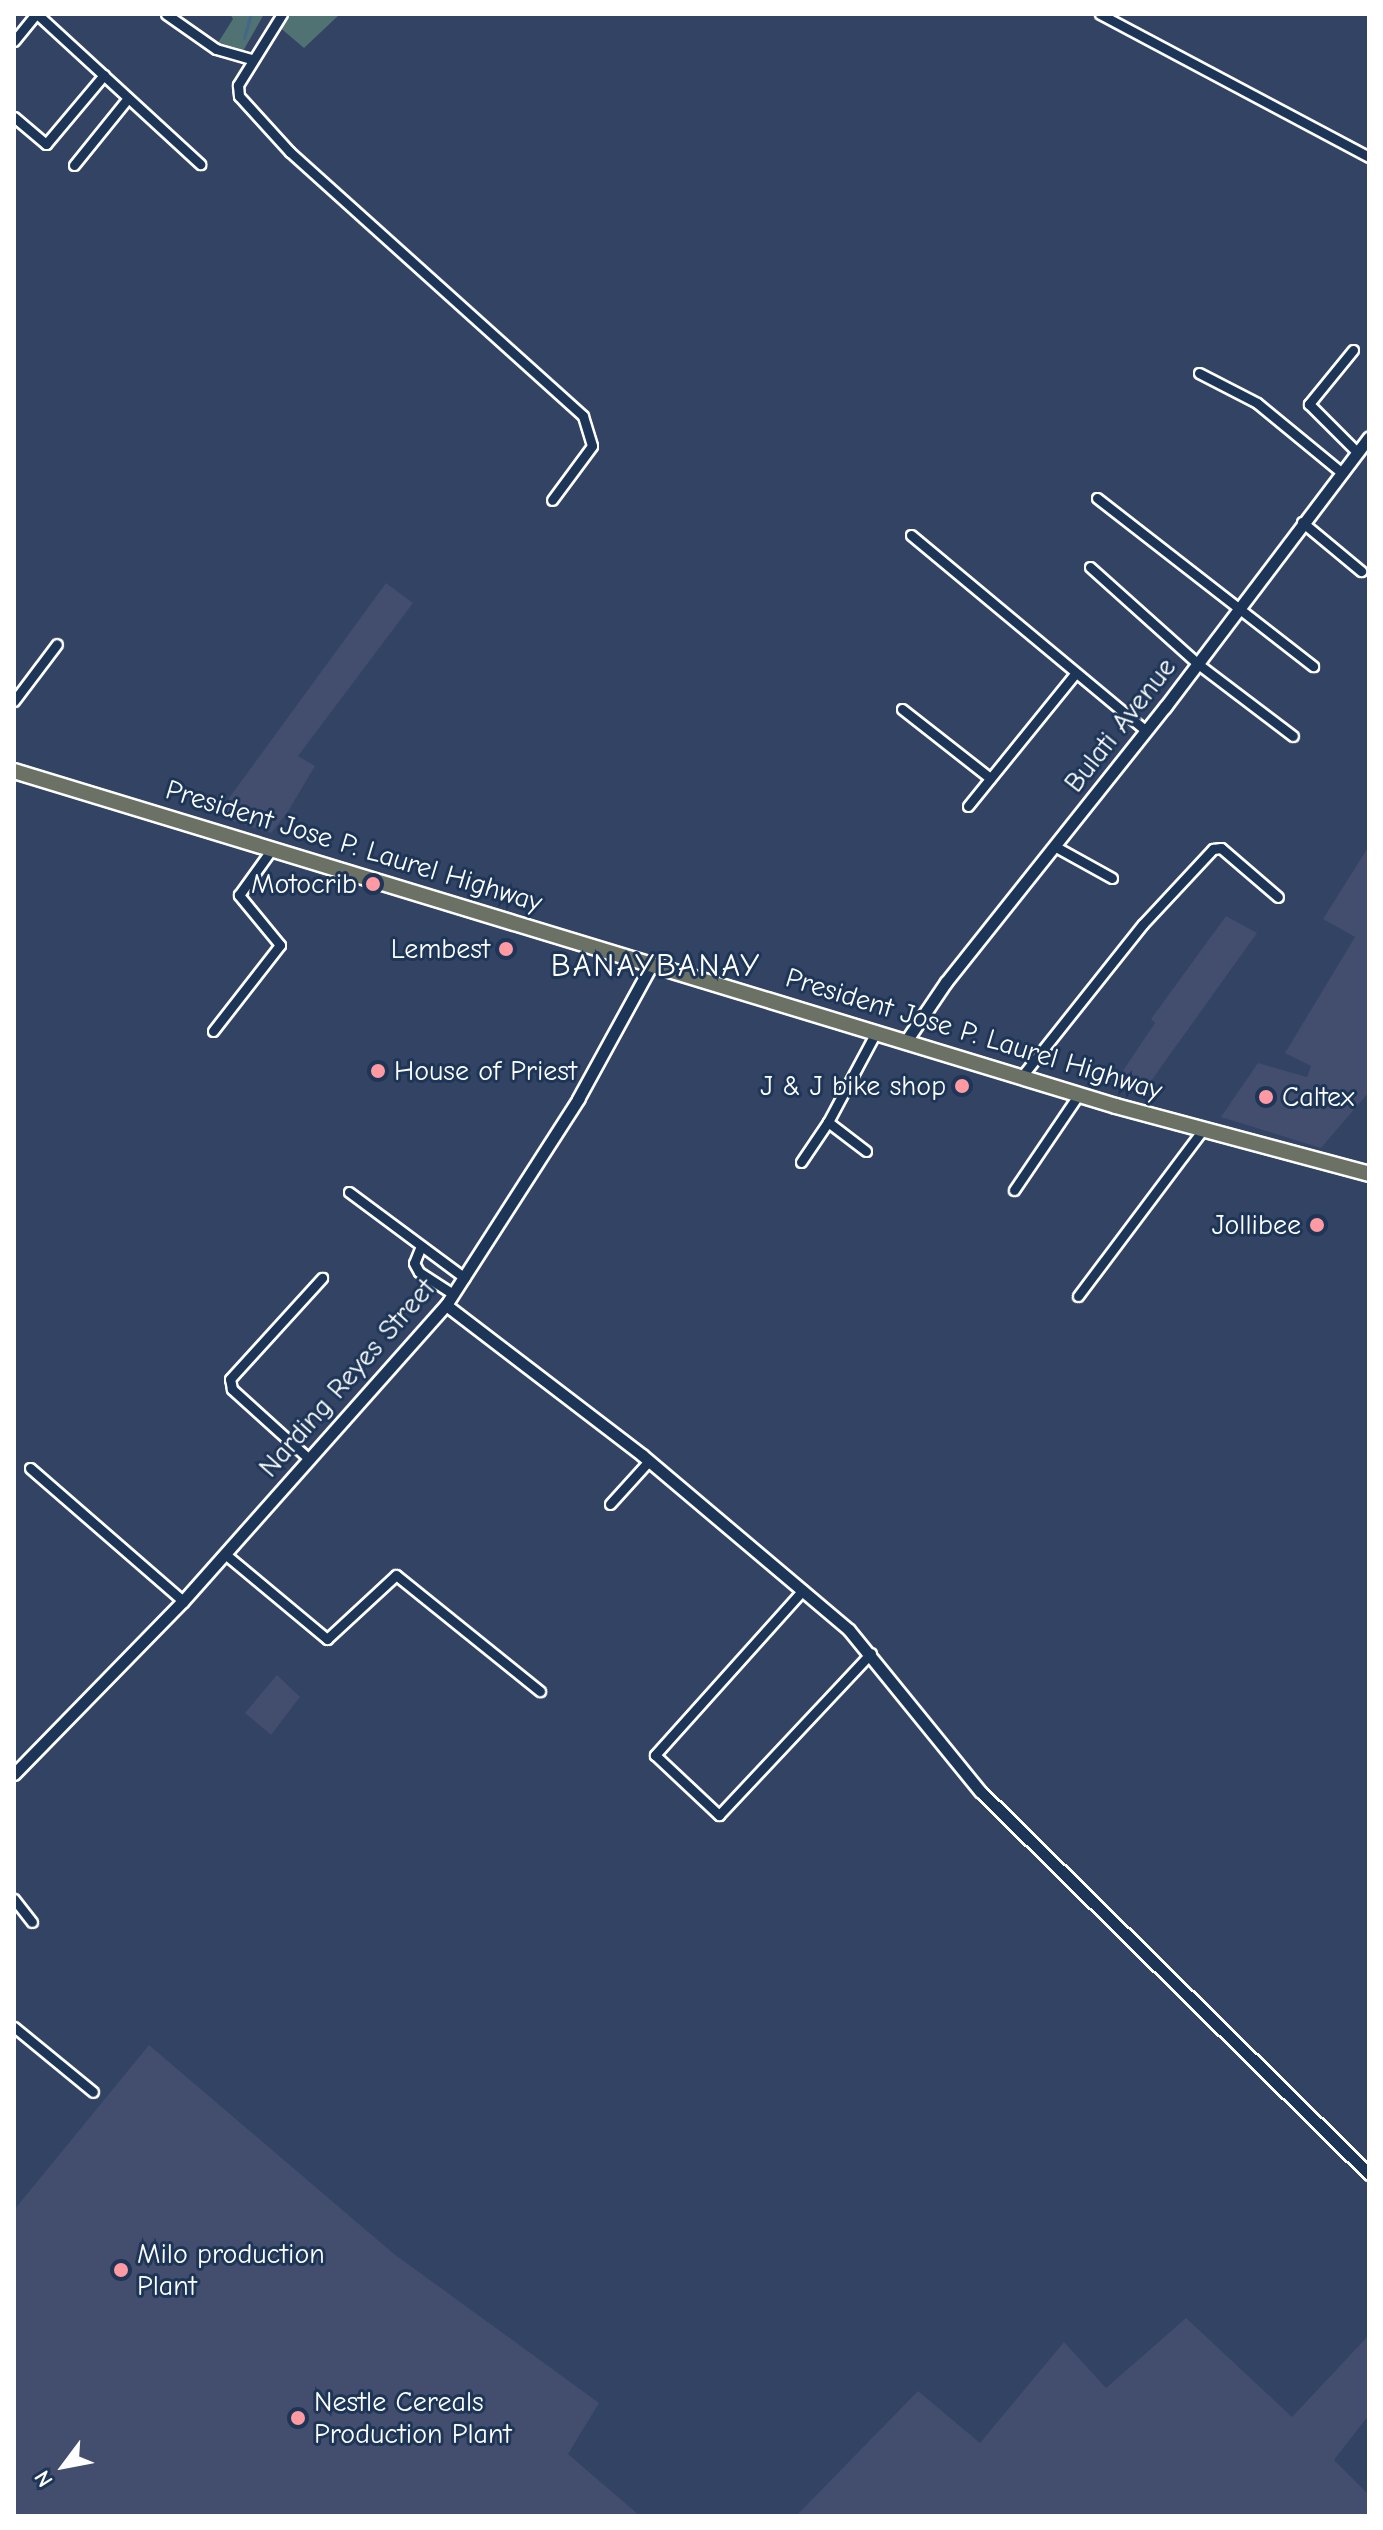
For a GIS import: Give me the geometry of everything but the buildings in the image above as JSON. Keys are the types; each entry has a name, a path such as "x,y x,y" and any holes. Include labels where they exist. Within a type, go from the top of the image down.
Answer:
{"highway":[{"name":"President Jose P. Laurel Highway","path":"14,771 1202,1131 1369,1174"}],"street":[{"path":"14,41 36,14 200,164"},
{"path":"166,14 216,49 252,59"},
{"path":"282,14 238,85 239,96 583,416 592,446 552,500"},
{"path":"1100,14 1369,157"},
{"path":"14,117 46,144 104,75"},
{"path":"74,165 128,98"},
{"path":"1353,350 1309,404 1357,452"},
{"path":"1199,373 1257,403 1341,472"},
{"name":"Bulati Avenue","path":"906,1041 946,982 1056,847 1369,437"},
{"path":"1097,498 1313,666"},
{"path":"1302,522 1361,571"},
{"path":"911,535 1074,675 1146,731"},
{"path":"1090,567 1198,664 1293,736"},
{"path":"14,701 57,644"},
{"path":"968,806 1074,675"},
{"path":"902,709 990,778"},
{"path":"1056,847 1112,878"},
{"path":"1022,1076 1143,924 1213,849 1221,848 1278,897"},
{"path":"213,1031 280,945 239,895 272,849"},
{"name":"Narding Reyes Street","path":"14,1774 183,1601 446,1305 578,1099 652,964"},
{"path":"801,1162 828,1122 876,1032"},
{"path":"1014,1190 1079,1094"},
{"path":"828,1122 866,1151"},
{"path":"1078,1296 1202,1131"},
{"path":"349,1192 465,1278"},
{"path":"421,1246 414,1263 419,1272 453,1294"},
{"path":"308,1458 232,1389 230,1379 322,1278"},
{"path":"446,1305 649,1461 803,1590 871,1653 980,1791 1369,2174"},
{"path":"610,1504 649,1461"},
{"path":"30,1468 183,1601"},
{"path":"225,1554 327,1639 396,1575 540,1691"},
{"path":"803,1590 655,1755 719,1815 871,1653"},
{"path":"14,1899 32,1922"},
{"path":"14,2027 93,2092"}],"shaded area":[{"path":"386,583 413,603 298,756 315,766 287,813 271,833 224,818 229,798"},
{"path":"1369,846 1369,1092 1321,1148 1221,1117 1258,1063 1307,1077 1311,1066 1285,1053 1355,937 1323,919"},
{"path":"1226,916 1257,933 1141,1095 1112,1087 1155,1023 1151,1019"},
{"path":"277,1675 300,1697 271,1735 245,1713"},
{"path":"149,2045 394,2254 599,2403 568,2454 640,2516 14,2516 14,2210"},
{"path":"1186,2318 1292,2417 1369,2335 1369,2415 1334,2460 1369,2495 1369,2516 796,2516 918,2391 980,2443 1064,2342 1106,2388"}],"green space":[{"path":"230,14 264,14 238,60 216,46 233,19"},
{"path":"286,14 340,14 304,48 277,25"}],"waterway":[{"path":"244,38 251,14"}],"place":[{"name":"Motocrib","path":"373,884"},
{"name":"Lembest","path":"506,949"},
{"name":"House of Priest","path":"378,1071"},
{"name":"J & J bike shop","path":"962,1086"},
{"name":"Caltex","path":"1266,1097"},
{"name":"Jollibee","path":"1317,1225"},
{"name":"Milo production Plant","path":"121,2270"},
{"name":"Nestle Cereals Production Plant","path":"298,2418"}],"district":[{"name":"BANAYBANAY","path":"656,966"}]}
